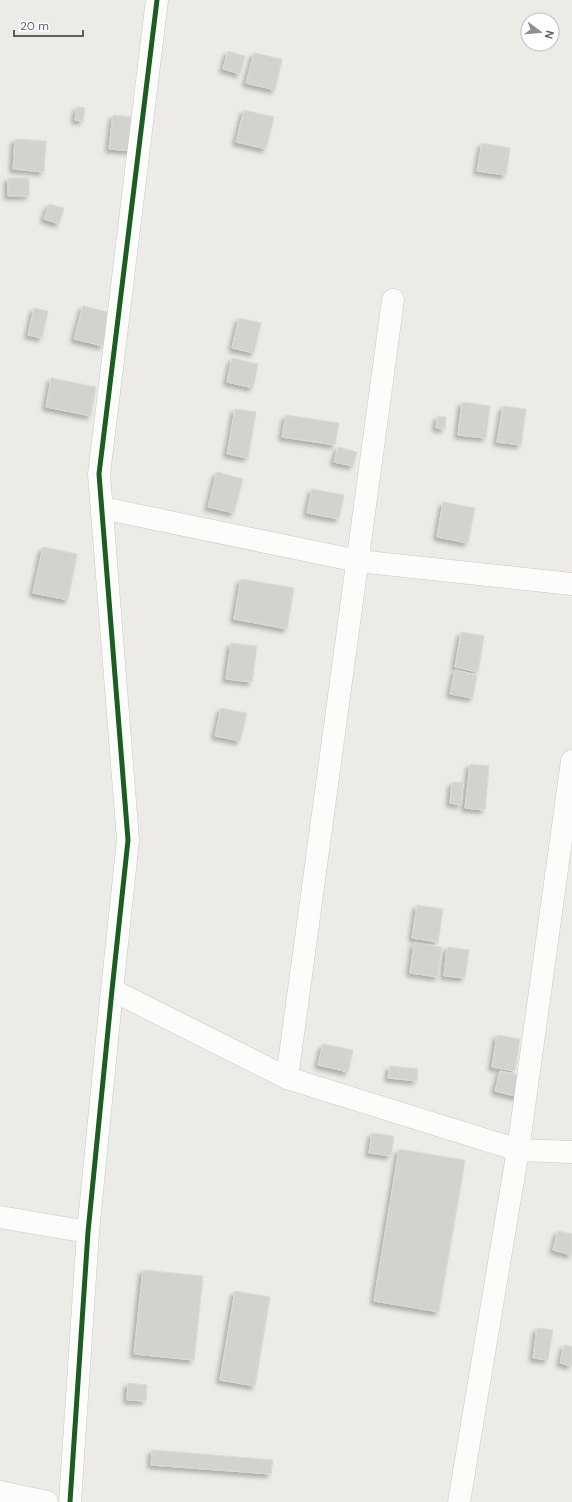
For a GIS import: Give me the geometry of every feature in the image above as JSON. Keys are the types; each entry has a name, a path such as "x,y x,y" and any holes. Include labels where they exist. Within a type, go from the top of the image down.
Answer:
{"street":[{"path":"70,1502 88,1232 128,840 99,474 157,0"},
{"path":"287,1078 393,300"},
{"path":"102,508 358,561 572,584"},
{"path":"459,1502 518,1150 572,761"},
{"path":"112,990 287,1078 518,1150 572,1152"},
{"path":"0,1217 88,1232"},
{"path":"0,1492 47,1502"}],"building":[{"path":"228,51 245,56 240,74 223,69"},
{"path":"254,53 282,59 275,90 246,83"},
{"path":"77,107 85,108 83,121 75,120"},
{"path":"244,110 274,117 266,149 236,142"},
{"path":"113,115 140,118 136,151 109,149"},
{"path":"15,139 46,141 44,172 13,169"},
{"path":"482,143 510,148 506,175 477,171"},
{"path":"8,178 29,178 29,196 8,196"},
{"path":"49,204 64,208 59,224 44,219"},
{"path":"83,306 112,313 103,346 74,339"},
{"path":"34,308 48,311 42,338 28,335"},
{"path":"239,318 261,323 254,353 232,348"},
{"path":"232,358 258,364 253,388 227,382"},
{"path":"51,378 96,387 91,416 46,407"},
{"path":"462,402 490,406 486,438 458,435"},
{"path":"503,406 526,409 521,445 497,442"},
{"path":"235,409 256,412 248,458 227,454"},
{"path":"286,415 339,423 335,445 282,437"},
{"path":"438,416 446,417 445,429 436,428"},
{"path":"338,447 357,452 353,466 334,462"},
{"path":"217,472 243,479 234,513 208,507"},
{"path":"312,489 344,495 339,519 307,513"},
{"path":"443,502 475,508 468,543 437,537"},
{"path":"43,547 77,554 68,600 33,593"},
{"path":"241,579 294,588 287,629 234,619"},
{"path":"461,632 484,636 478,672 455,667"},
{"path":"231,643 257,646 252,682 226,679"},
{"path":"455,670 477,675 473,698 450,694"},
{"path":"221,708 247,713 240,741 215,736"},
{"path":"470,764 489,766 485,810 465,808"},
{"path":"452,782 463,783 461,805 450,803"},
{"path":"417,905 443,909 438,942 412,938"},
{"path":"414,943 442,947 438,977 410,973"},
{"path":"447,947 469,950 465,978 444,976"},
{"path":"497,1035 520,1039 515,1071 492,1067"},
{"path":"323,1044 353,1050 348,1072 318,1065"},
{"path":"390,1066 418,1069 417,1081 388,1078"},
{"path":"500,1071 524,1076 519,1097 495,1091"},
{"path":"372,1133 394,1136 391,1156 369,1153"},
{"path":"399,1149 465,1160 439,1312 374,1301"},
{"path":"558,1231 572,1234 572,1255 553,1250"},
{"path":"143,1270 203,1276 194,1360 134,1354"},
{"path":"235,1291 270,1297 255,1386 220,1380"},
{"path":"537,1328 553,1330 548,1360 533,1358"},
{"path":"564,1345 572,1347 572,1366 560,1363"},
{"path":"128,1383 147,1385 146,1401 127,1400"},
{"path":"152,1450 273,1460 271,1474 151,1465"}],"cycle path":[{"path":"70,1502 88,1232 128,840 99,474 157,0"}]}
